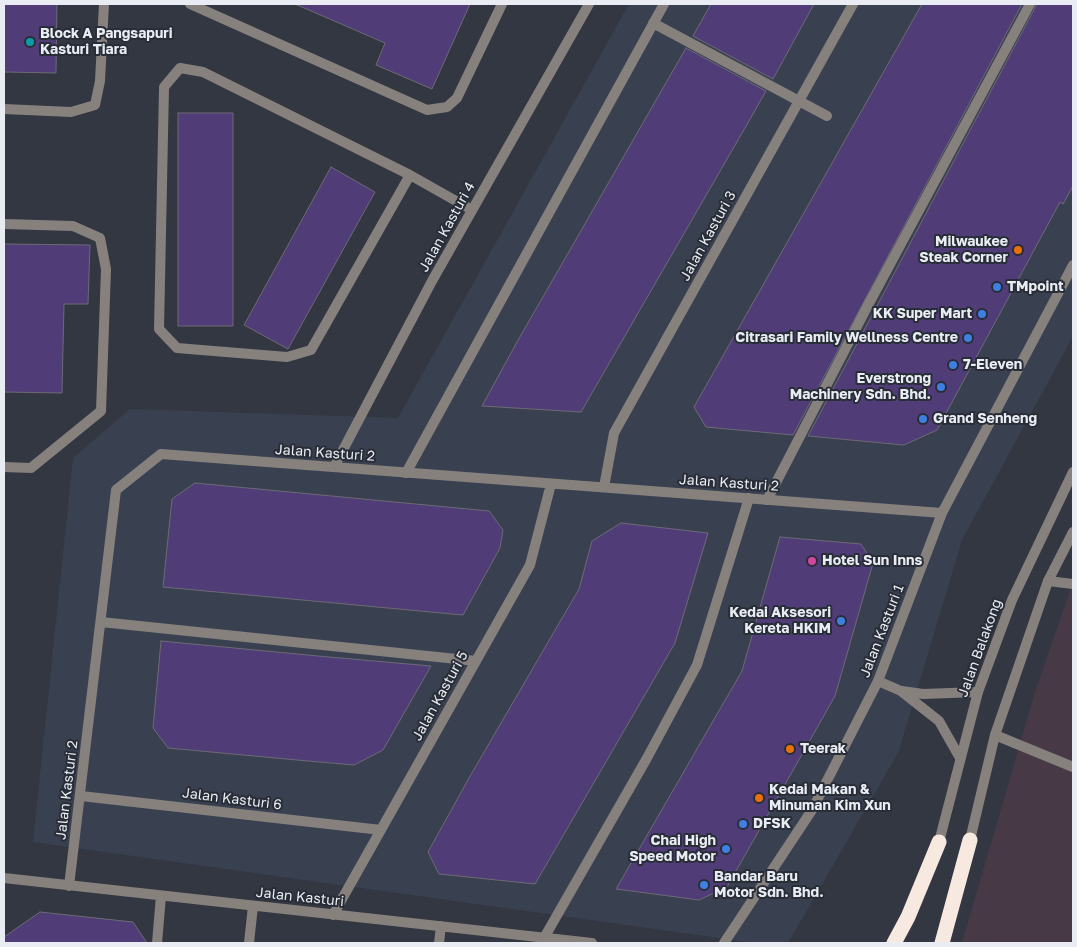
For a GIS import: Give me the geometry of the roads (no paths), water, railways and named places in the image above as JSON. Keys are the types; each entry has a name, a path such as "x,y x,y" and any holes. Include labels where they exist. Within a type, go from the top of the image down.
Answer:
{"highway":[{"path":"942,943 970,840"},
{"path":"894,943 908,917 938,842"}],"street":[{"path":"4,109 71,112 95,105 100,81 104,4"},
{"path":"190,4 427,110 447,107 457,98 502,4"},
{"name":"Jalan Kasturi 4","path":"334,467 472,210 589,4"},
{"path":"406,473 664,4"},
{"name":"Jalan Kasturi 3","path":"604,487 614,433 853,4"},
{"path":"767,500 866,309 1030,4"},
{"path":"653,23 827,116"},
{"path":"410,175 310,350 287,357 177,348 159,329 164,87 180,68 203,72 410,175 472,210"},
{"path":"4,224 73,226 100,238 106,269 101,411 31,468 4,467"},
{"name":"Jalan Kasturi 1","path":"724,943 812,810 878,681 942,513 1073,265"},
{"name":"Jalan Kasturi 2","path":"69,886 116,490 161,454 942,513"},
{"name":"Jalan Balakong","path":"938,842 978,692 1012,600 1073,472"},
{"name":"Jalan Kasturi 5","path":"333,915 530,565 551,484"},
{"path":"544,938 647,758 697,665 749,498"},
{"path":"970,840 994,735 1048,581 1073,532"},
{"path":"1048,581 1073,584"},
{"path":"101,622 476,661"},
{"path":"878,681 901,691 939,721 960,758"},
{"path":"901,691 923,694 978,692"},
{"path":"994,735 1073,767"},
{"name":"Jalan Kasturi 6","path":"81,796 381,830"},
{"name":"Jalan Kasturi","path":"4,878 592,943"},
{"path":"156,943 161,896"},
{"path":"249,943 253,906"},
{"path":"439,943 441,926"}],"place":[{"name":"Block A Pangsapuri Kasturi Tiara","path":"30,42"},
{"name":"Milwaukee Steak Corner","path":"1018,250"},
{"name":"TMpoint","path":"997,287"},
{"name":"KK Super Mart","path":"982,314"},
{"name":"Citrasari Family Wellness Centre","path":"968,338"},
{"name":"7-Eleven","path":"953,365"},
{"name":"Everstrong Machinery Sdn. Bhd.","path":"941,387"},
{"name":"Grand Senheng","path":"923,419"},
{"name":"Hotel Sun Inns","path":"812,561"},
{"name":"Kedai Aksesori Kereta HKIM","path":"841,621"},
{"name":"Teerak","path":"790,749"},
{"name":"Kedai Makan & Minuman Kim Xun","path":"759,798"},
{"name":"DFSK","path":"743,824"},
{"name":"Chai High Speed Motor","path":"726,849"},
{"name":"Bandar Baru Motor Sdn. Bhd.","path":"704,885"}]}
